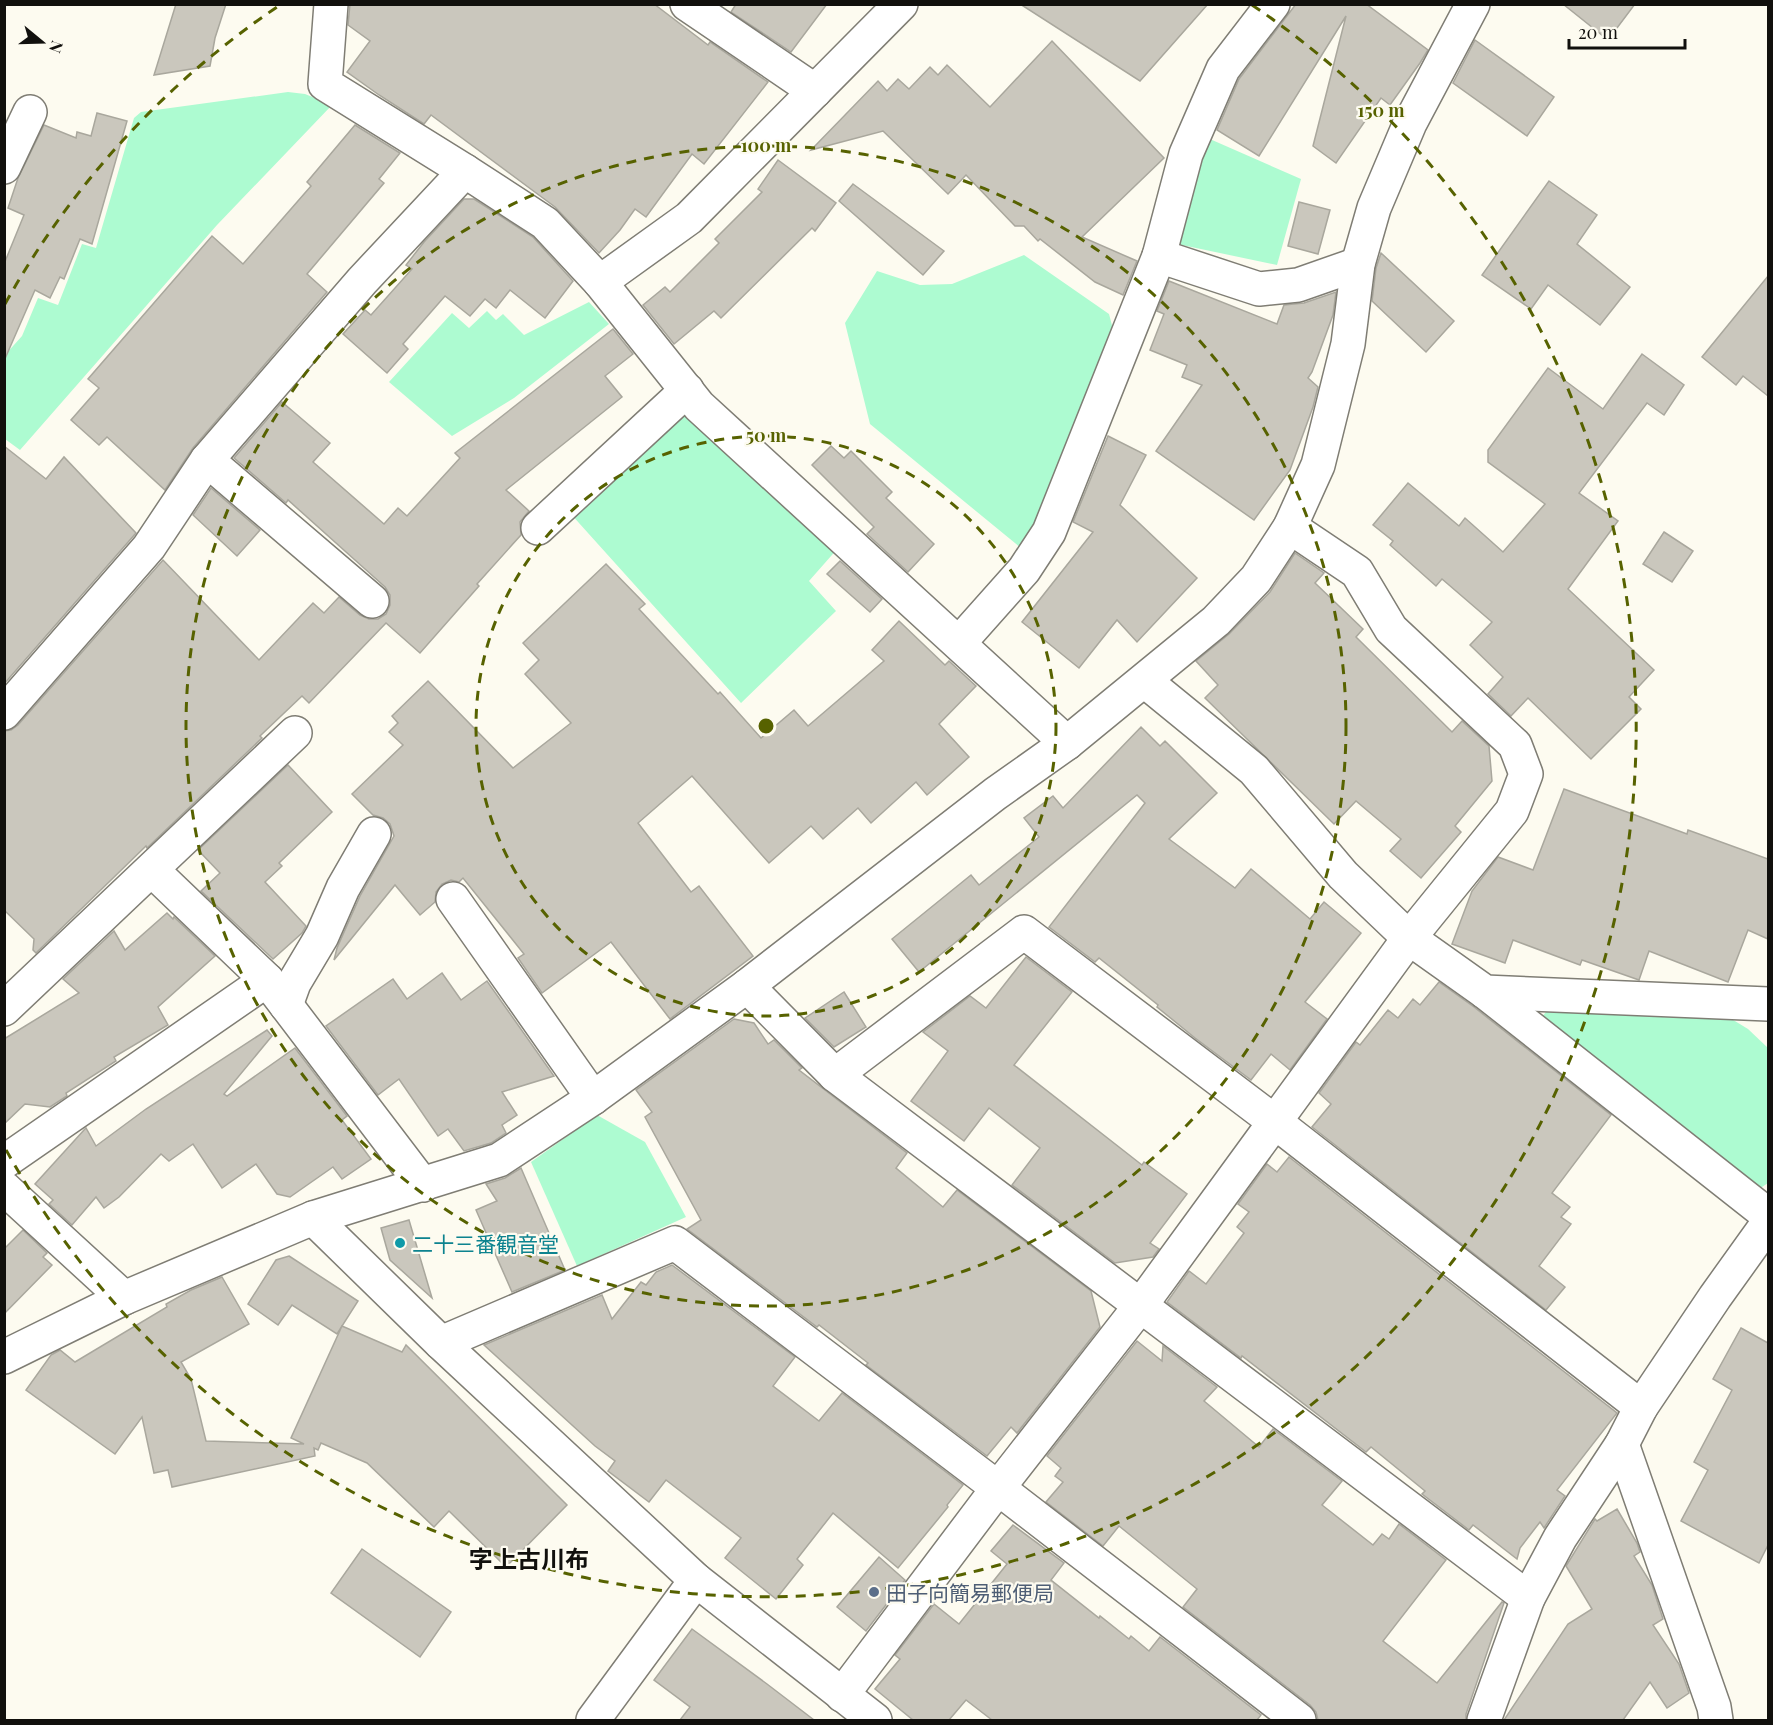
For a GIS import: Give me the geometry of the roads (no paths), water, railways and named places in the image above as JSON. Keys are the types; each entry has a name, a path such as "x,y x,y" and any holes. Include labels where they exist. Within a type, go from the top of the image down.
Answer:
{"street":[{"path":"331,4 325,84 545,223 600,282 699,406 1067,742"},
{"path":"687,4 814,91"},
{"path":"600,282 689,218 901,4"},
{"path":"959,643 1024,570 1049,532 1159,256 1186,154 1223,69 1273,4"},
{"path":"4,1358 124,1298 312,1218 499,1160 593,1098 747,986 995,794 1067,742 1145,681 1216,621 1256,579 1290,527 1318,465 1348,344 1358,264 1374,208 1410,123 1473,4"},
{"path":"4,167 30,112"},
{"path":"4,713 149,547 207,460 362,281 465,171"},
{"path":"1159,256 1259,289 1298,285 1358,264"},
{"path":"538,528 687,390"},
{"path":"207,460 372,601"},
{"path":"842,1695 998,1488 1141,1305 1409,938 1512,812 1526,774 1515,745 1391,629 1357,572 1290,527"},
{"path":"1145,681 1254,770 1342,875 1409,938 1485,992 1768,1215"},
{"path":"4,1010 295,734"},
{"path":"4,1162 294,983 322,936 343,888 374,834"},
{"path":"152,870 277,993 423,1185"},
{"path":"453,899 593,1098"},
{"path":"835,1075 1024,932 1275,1122 1641,1407"},
{"path":"747,986 835,1075 1528,1598"},
{"path":"1485,992 1764,1009"},
{"path":"4,1188 124,1298"},
{"path":"312,1218 441,1343 696,1580 875,1720"},
{"path":"1484,1720 1528,1598 1560,1538 1622,1444 1641,1407 1714,1297 1768,1223"},
{"path":"441,1343 675,1244 998,1488 1299,1720"},
{"path":"1622,1444 1714,1707 1716,1720"},
{"path":"593,1720 696,1580"}],"place":[{"name":"二十三番観音堂","path":"400,1243"},
{"name":"田子向簡易郵便局","path":"874,1592"}],"district":[{"name":"字上古川布","path":"529,1558"}]}
